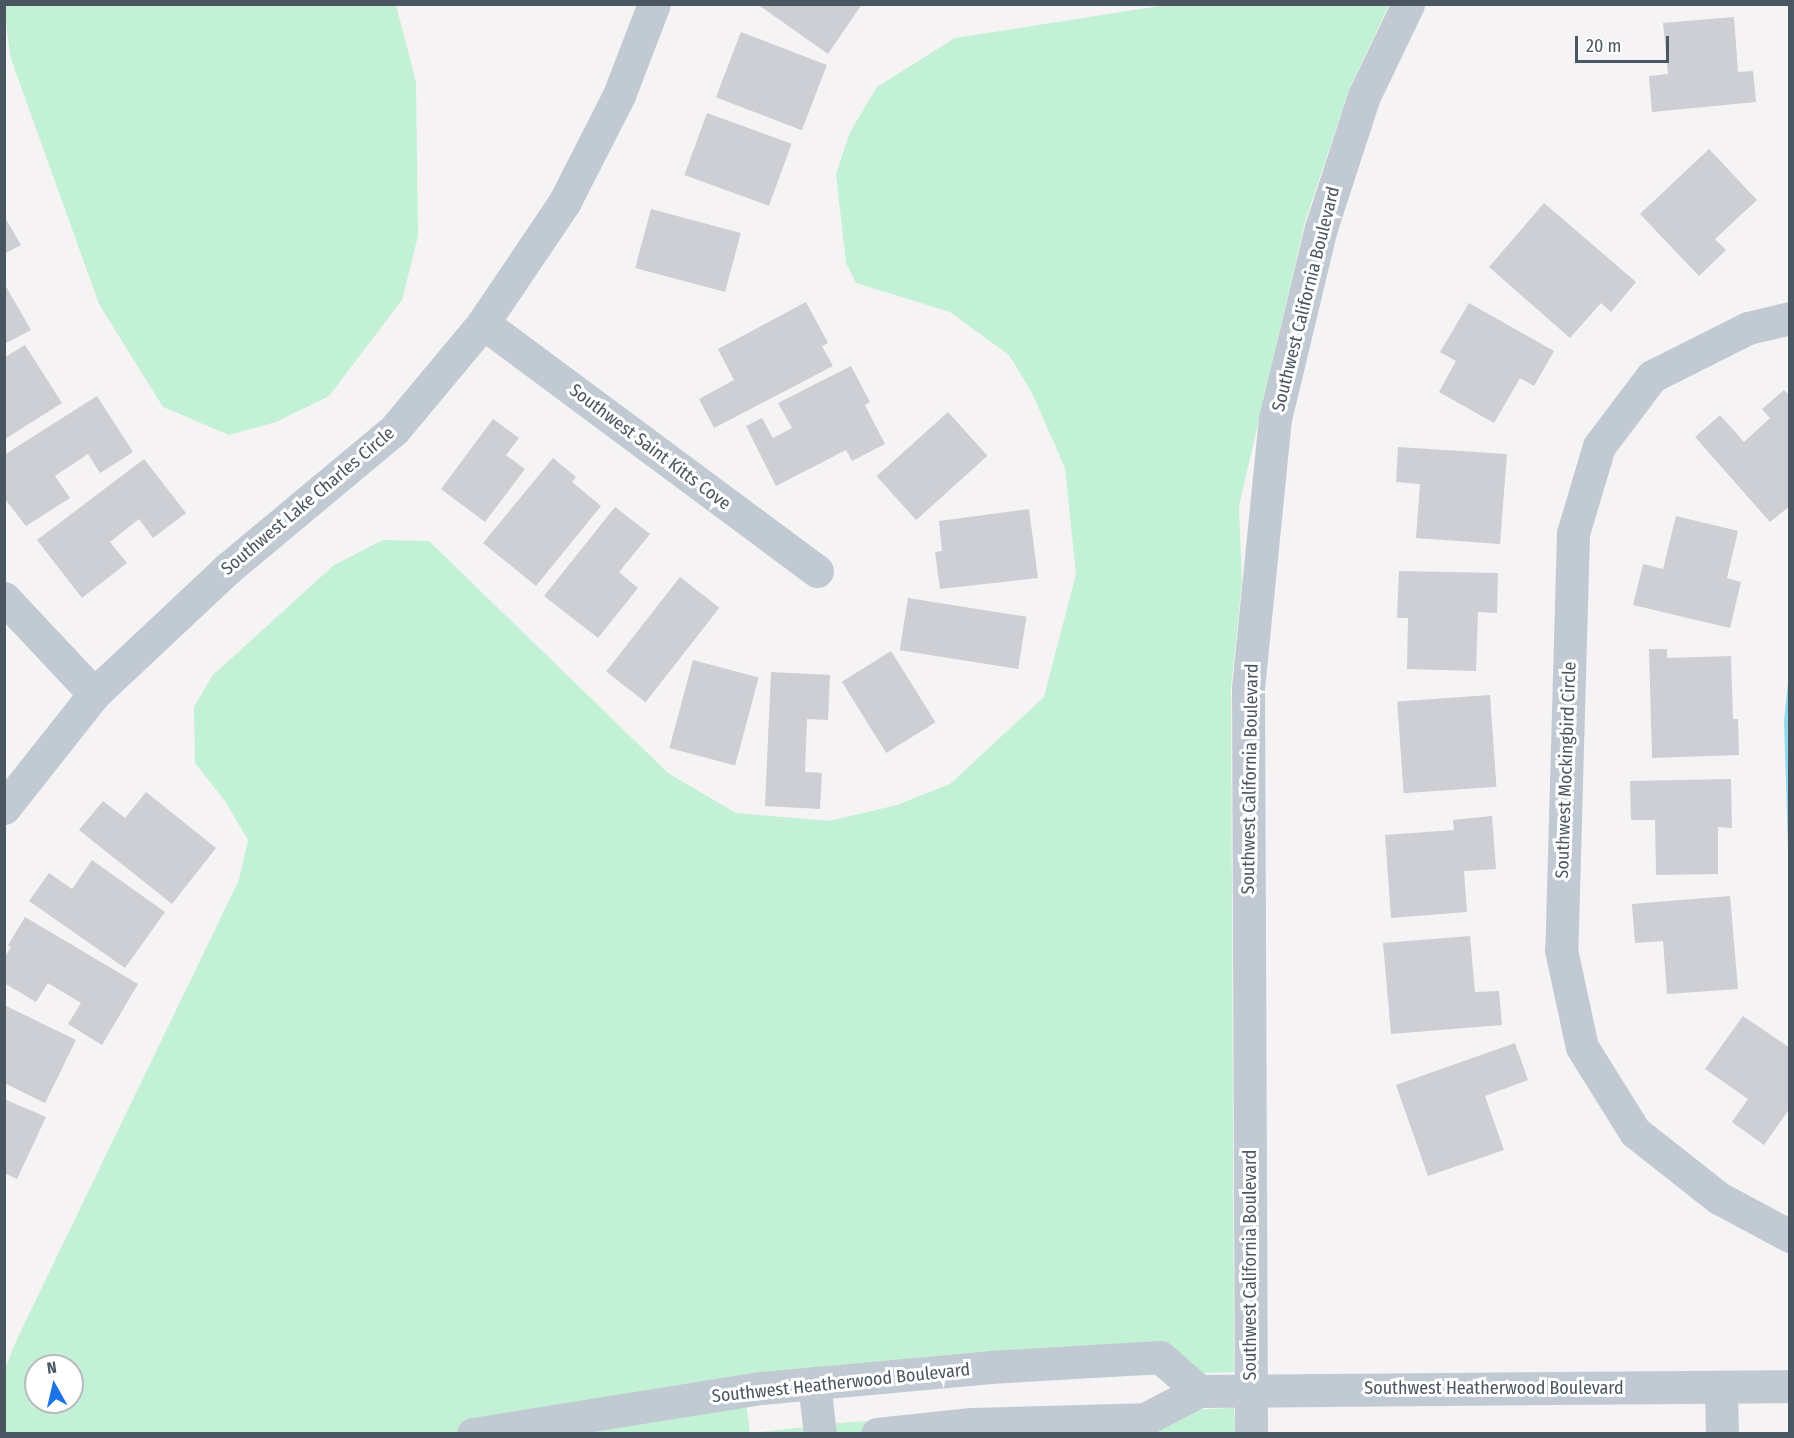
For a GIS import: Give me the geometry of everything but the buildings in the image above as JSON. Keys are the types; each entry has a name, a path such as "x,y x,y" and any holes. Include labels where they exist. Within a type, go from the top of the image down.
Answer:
{"street":[{"name":"Southwest Lake Charles Circle","path":"4,808 94,694 227,569 394,430 483,323 564,203 619,95 654,4"},
{"name":"Southwest California Boulevard","path":"1251,1434 1248,688 1275,419 1321,228 1364,96 1408,4"},
{"name":"Southwest Mockingbird Circle","path":"1790,318 1748,328 1652,376 1599,446 1573,533 1561,950 1582,1047 1635,1132 1719,1198 1790,1236"},
{"name":"Southwest Saint Kitts Cove","path":"483,323 817,571"},
{"path":"4,598 94,694"},
{"name":"Southwest Heatherwood Boulevard","path":"473,1434 814,1383 1160,1357 1199,1391"},
{"path":"814,1383 820,1434"},
{"name":"Southwest Heatherwood Boulevard","path":"877,1434 971,1424 1145,1419 1199,1391 1790,1386"},
{"path":"1721,1387 1722,1434"}],"green space":[{"path":"4,5 396,5 416,82 418,236 402,300 329,396 276,422 229,435 163,407 99,304 10,56"},
{"path":"1166,5 1389,5 1349,90 1305,222 1239,506 1242,582 1231,688 1234,1372 847,1386 745,1397 750,1433 5,1433 4,1371 17,1339 239,880 248,840 225,801 195,763 194,707 212,676 334,565 383,540 429,541 668,773 736,813 829,821 897,805 950,784 1044,697 1076,574 1065,468 1032,393 1009,355 950,312 856,283 846,263 836,174 850,132 877,87 955,38"},
{"path":"1234,1408 1235,1433 750,1433 849,1422"}],"water":[{"path":"1789,674 1789,878 1784,721"}]}
